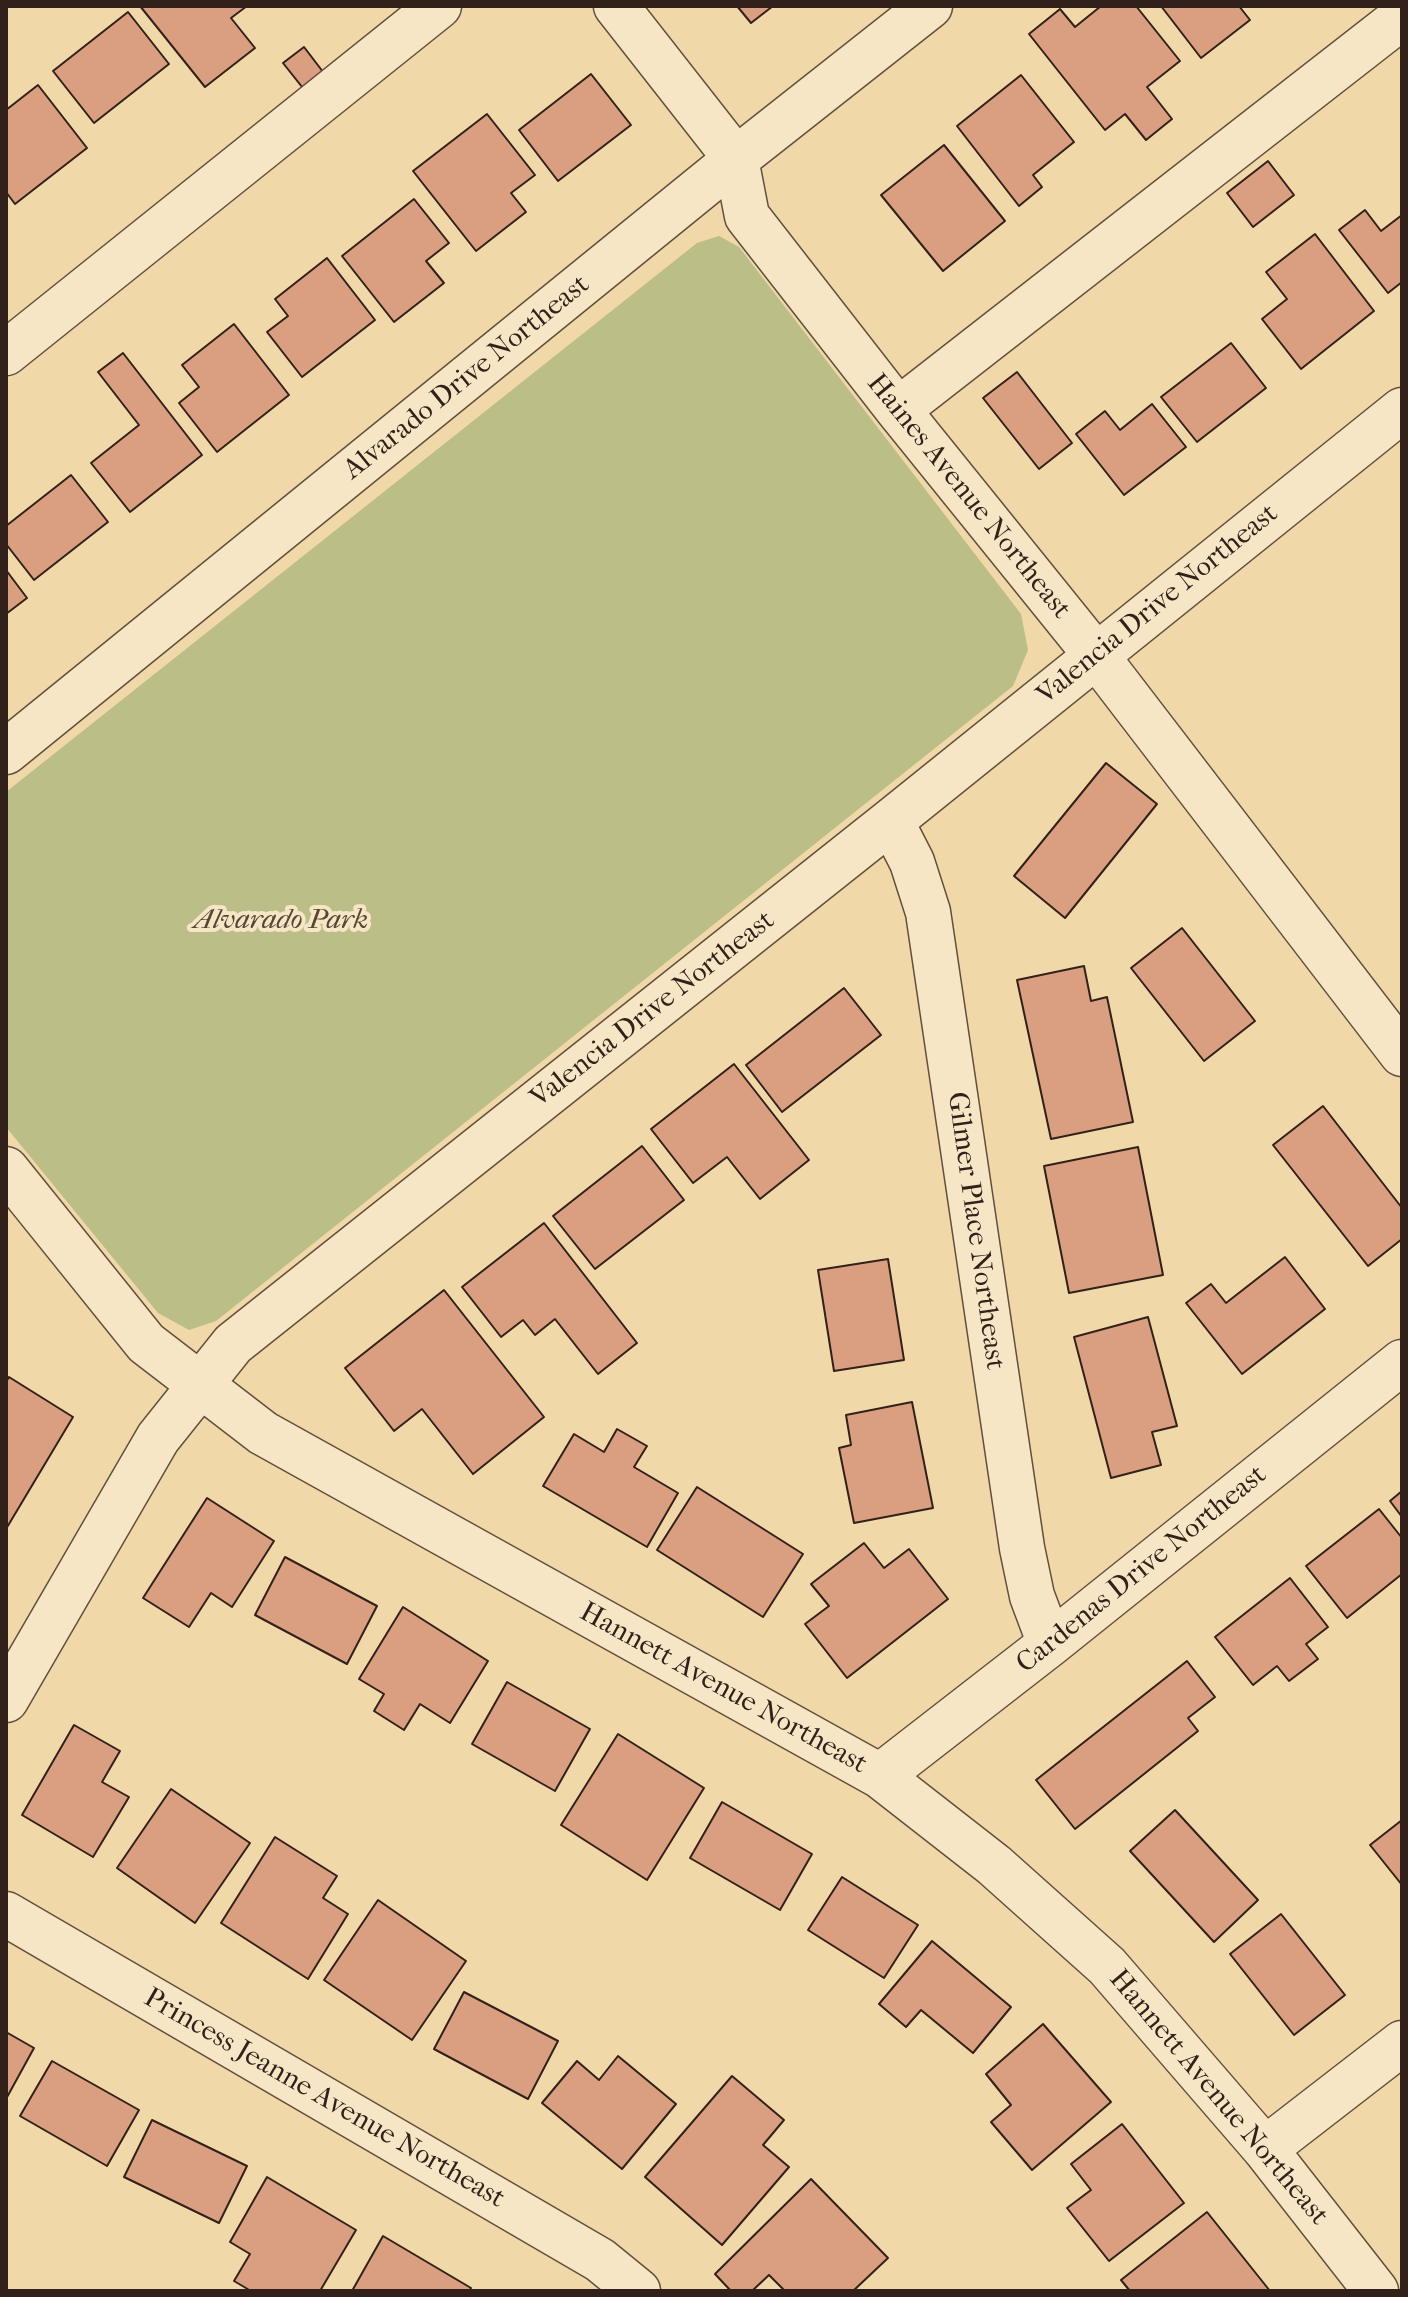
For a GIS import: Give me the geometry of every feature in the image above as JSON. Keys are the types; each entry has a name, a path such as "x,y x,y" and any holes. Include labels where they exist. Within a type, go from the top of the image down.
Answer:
{"street":[{"path":"6,353 439,6"},
{"name":"Haines Avenue Northeast","path":"616,6 736,159 747,216 898,410 1095,654 1402,1054"},
{"name":"Alvarado Drive Northeast","path":"6,752 736,159 930,6"},
{"path":"898,410 1402,17"},
{"name":"Valencia Drive Northeast","path":"6,1700 158,1438 233,1344 1402,410"},
{"name":"Gilmer Place Northeast","path":"891,821 912,862 928,912 1022,1548 1032,1596 1050,1644"},
{"name":"Hannett Avenue Northeast","path":"6,1169 146,1343 263,1433 880,1776 994,1865 1107,1966 1265,2149 1376,2291"},
{"name":"Cardenas Drive Northeast","path":"880,1776 1402,1362"},
{"name":"Princess Jeanne Avenue Northeast","path":"6,1914 600,2260 638,2291"},
{"path":"1265,2149 1402,2043"}],"green space":[{"name":"Alvarado Park","path":"719,236 739,247 1021,614 1028,650 1013,686 216,1321 189,1330 158,1313 6,1127 6,792 697,243"}],"building":[{"path":"140,6 247,6 231,18 255,48 205,87"},
{"path":"737,6 773,6 751,23"},
{"path":"1101,6 1136,6 1180,61 1147,87 1172,119 1146,140 1125,114 1105,130 1029,34 1060,9 1075,27"},
{"path":"1161,6 1239,6 1250,20 1201,58"},
{"path":"128,12 169,64 94,123 53,71"},
{"path":"304,47 330,81 310,97 283,63"},
{"path":"591,74 631,125 558,181 519,130"},
{"path":"1021,75 1074,142 1033,175 1042,187 1019,206 957,126"},
{"path":"38,85 87,148 15,204 6,192 6,110"},
{"path":"487,114 535,175 511,193 526,212 476,251 413,171"},
{"path":"944,145 1005,221 943,271 881,195"},
{"path":"1268,161 1294,195 1253,227 1227,193"},
{"path":"414,199 449,243 426,261 444,283 394,322 342,256"},
{"path":"1365,210 1381,231 1402,215 1402,282 1388,293 1339,230"},
{"path":"1315,234 1374,311 1301,369 1262,319 1287,299 1266,272"},
{"path":"327,258 375,320 302,377 267,332 288,316 275,299"},
{"path":"234,324 289,395 217,452 179,403 199,387 182,365"},
{"path":"1231,343 1266,388 1197,442 1161,397"},
{"path":"123,353 202,455 130,512 91,463 139,425 98,372"},
{"path":"1017,372 1072,443 1039,469 983,398"},
{"path":"1152,404 1186,447 1124,495 1076,434 1105,411 1120,430"},
{"path":"71,475 108,522 34,580 6,544 6,526"},
{"path":"6,570 27,598 6,614"},
{"path":"1106,763 1157,804 1065,918 1014,876"},
{"path":"1182,928 1255,1021 1204,1061 1131,968"},
{"path":"1084,966 1091,1001 1107,997 1133,1122 1051,1139 1017,980"},
{"path":"844,988 881,1035 782,1112 746,1065"},
{"path":"734,1064 809,1160 760,1199 727,1157 693,1183 651,1129"},
{"path":"1323,1106 1402,1208 1402,1239 1368,1266 1273,1145"},
{"path":"642,1146 684,1200 595,1269 553,1216"},
{"path":"1138,1147 1163,1275 1069,1293 1044,1166"},
{"path":"544,1223 637,1343 598,1374 555,1319 535,1335 523,1320 501,1337 462,1287"},
{"path":"1285,1257 1325,1309 1242,1374 1186,1303 1211,1284 1226,1303"},
{"path":"888,1259 904,1360 834,1371 818,1270"},
{"path":"444,1290 544,1417 473,1474 422,1409 394,1431 345,1368"},
{"path":"1148,1317 1177,1426 1152,1432 1161,1465 1111,1478 1074,1337"},
{"path":"9,1377 73,1417 6,1529 6,1382"},
{"path":"912,1402 933,1508 854,1523 839,1448 851,1445 846,1415"},
{"path":"617,1429 647,1446 634,1467 678,1493 647,1547 543,1486 574,1434 604,1452"},
{"path":"697,1487 803,1554 763,1617 657,1550"},
{"path":"1402,1491 1402,1517 1390,1501"},
{"path":"207,1498 274,1541 232,1607 211,1593 189,1627 143,1598"},
{"path":"1379,1509 1402,1538 1402,1574 1347,1618 1306,1566"},
{"path":"864,1543 884,1568 909,1549 948,1599 847,1678 805,1624 829,1606 811,1584"},
{"path":"285,1557 377,1606 347,1664 255,1615"},
{"path":"1290,1578 1328,1627 1306,1644 1318,1659 1289,1681 1277,1666 1253,1685 1215,1637"},
{"path":"403,1607 488,1661 450,1723 420,1704 404,1730 374,1711 384,1694 359,1679"},
{"path":"1187,1661 1215,1697 1188,1718 1198,1731 1075,1829 1036,1780"},
{"path":"507,1682 590,1729 555,1791 472,1744"},
{"path":"74,1725 120,1751 102,1782 129,1797 93,1857 22,1815"},
{"path":"618,1734 704,1788 647,1880 561,1825"},
{"path":"171,1789 250,1843 195,1923 117,1868"},
{"path":"722,1802 812,1854 780,1910 690,1858"},
{"path":"1175,1810 1258,1900 1214,1942 1130,1851"},
{"path":"1402,1820 1402,1885 1370,1845"},
{"path":"275,1837 337,1876 323,1898 348,1914 308,1979 221,1923"},
{"path":"842,1877 918,1925 884,1978 808,1930"},
{"path":"378,1900 466,1961 412,2040 324,1980"},
{"path":"1281,1914 1345,1995 1294,2035 1230,1954"},
{"path":"932,1941 1011,2007 973,2053 921,2010 906,2027 879,2004"},
{"path":"464,1992 558,2041 528,2099 434,2049"},
{"path":"1043,2024 1111,2102 1032,2170 991,2122 1011,2105 986,2074"},
{"path":"6,2032 34,2048 6,2099"},
{"path":"618,2056 676,2104 622,2169 542,2103 577,2061 599,2080"},
{"path":"52,2061 139,2110 107,2166 20,2116"},
{"path":"732,2076 784,2120 763,2145 789,2167 722,2245 645,2177"},
{"path":"152,2120 247,2166 219,2223 124,2177"},
{"path":"1122,2124 1184,2203 1109,2261 1067,2208 1091,2190 1071,2164"},
{"path":"267,2177 356,2230 320,2291 251,2291 234,2281 250,2254 230,2242"},
{"path":"811,2179 888,2258 853,2291 785,2291 769,2275 752,2291 731,2291 715,2274"},
{"path":"1207,2212 1270,2291 1130,2291 1121,2280"},
{"path":"383,2236 471,2288 469,2291 352,2291"}]}
